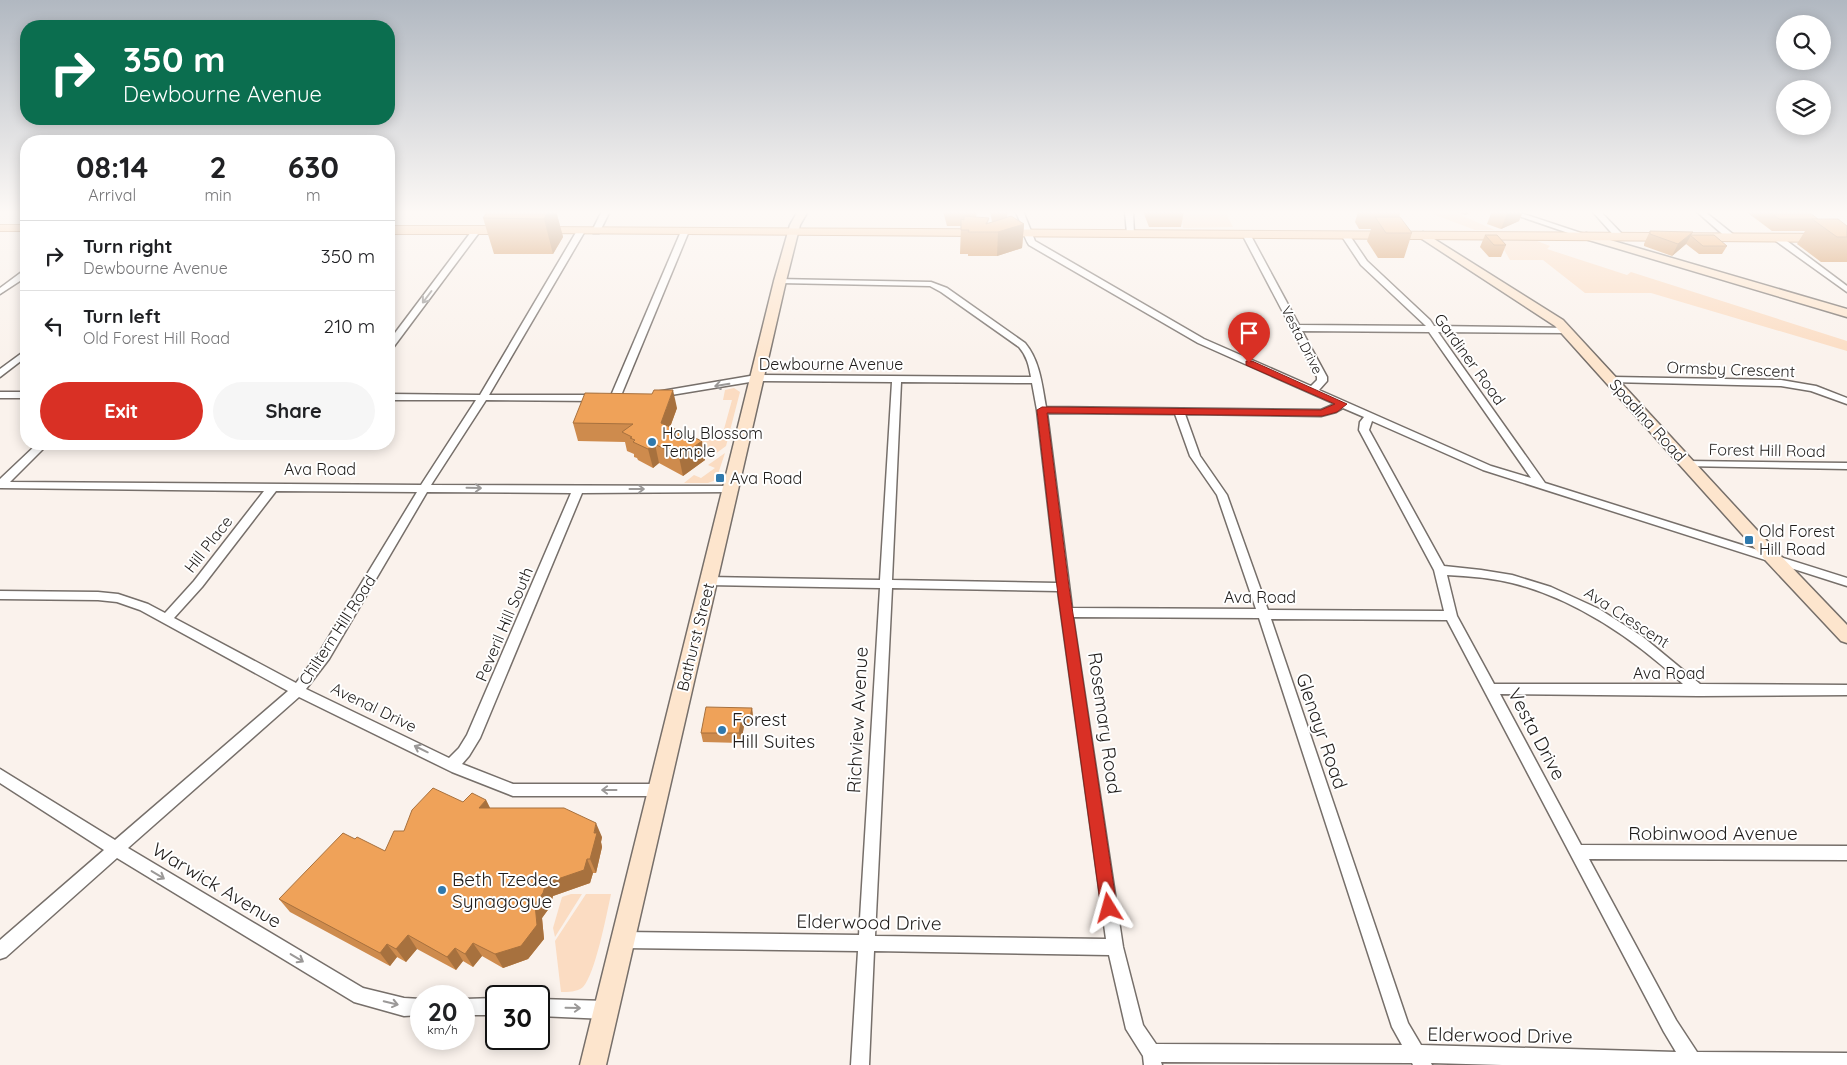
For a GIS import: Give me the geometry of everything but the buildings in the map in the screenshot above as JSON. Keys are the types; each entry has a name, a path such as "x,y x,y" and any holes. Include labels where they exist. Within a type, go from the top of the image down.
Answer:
{"main road":[{"name":"Bathurst Street","path":"593,1065 785,261"},
{"name":"Spadina Road","path":"1464,261 1542,310 1566,330 1773,558 1847,636"},
{"path":"1670,261 1847,313"}],"street":[{"path":"395,339 454,261"},
{"name":"Chiltern Hill Road","path":"0,951 298,690 324,656 425,487 483,397 563,261"},
{"path":"615,398 673,261"},
{"path":"1062,261 1171,325 1233,356 1487,468 1847,582"},
{"name":"Vesta Drive","path":"1260,261 1322,377 1322,381 1312,391"},
{"name":"Gardiner Road","path":"1362,261 1427,322 1542,486"},
{"path":"1808,261 1847,290"},
{"path":"0,292 20,277"},
{"name":"Rosemary Road","path":"780,281 920,283 936,286 1022,345 1028,352 1033,364 1042,410 1063,587 1114,947 1135,1029 1152,1059"},
{"path":"1297,328 1566,330"},
{"path":"0,374 20,358"},
{"name":"Dewbourne Avenue","path":"649,396 756,378 1036,380"},
{"name":"Richview Avenue","path":"860,1065 898,378"},
{"name":"Ormsby Crescent","path":"1612,380 1781,383 1813,388 1847,400"},
{"path":"0,395 20,395"},
{"path":"395,397 630,398"},
{"path":"1042,410 1322,413 1334,410 1342,404"},
{"name":"Glenayr Road","path":"1179,412 1188,442 1195,456 1222,495 1233,522 1262,614 1401,1027 1420,1060"},
{"name":"Vesta Drive","path":"1370,416 1365,422 1364,430 1440,570 1451,616 1670,1026 1694,1063"},
{"path":"0,485 37,450"},
{"name":"Forest Hill Road","path":"1687,464 1847,466"},
{"name":"Ava Road","path":"0,485 425,487 578,490 730,489"},
{"name":"Hill Place","path":"166,619 198,584 273,487"},
{"name":"Peveril Hill South","path":"452,765 470,745 578,490"},
{"name":"Ava Crescent","path":"1440,570 1498,576 1568,598 1601,616 1634,638 1673,667 1699,690"},
{"path":"708,581 1063,587"},
{"name":"Avenal Drive","path":"0,595 98,596 118,598 144,607 298,690 452,765 513,790 658,790"},
{"name":"Ava Road","path":"1068,612 1451,616"},
{"name":"Ava Road","path":"1491,689 1847,690"},
{"name":"Warwick Avenue","path":"0,775 116,850 360,996 404,1007 410,1007"},
{"name":"Robinwood Avenue","path":"1578,852 1847,853"},
{"name":"Elderwood Drive","path":"623,940 1114,947"},
{"path":"550,1008 606,1010"},
{"name":"Elderwood Drive","path":"1152,1059 1694,1063 1847,1062"}],"shaded area":[{"path":"1544,261 1583,261 1627,275 1631,272 1847,341 1847,351 1651,293 1585,293"},
{"path":"734,388 740,392 726,446 711,457 677,442 678,439 721,440 732,400 723,400 725,390"},
{"path":"725,453 716,480 708,483 684,483 694,475 701,478 715,468 708,465"},
{"path":"571,894 582,894 555,937 553,928 562,897"},
{"path":"586,894 611,894 600,943 592,970 583,987 575,991 561,992 555,941"}],"place":[{"name":"Holy Blossom Temple","path":"652,442"},
{"name":"Ava Road","path":"720,478"},
{"name":"Old Forest Hill Road","path":"1749,540"},
{"name":"Forest Hill Suites","path":"722,730"},
{"name":"Beth Tzedec Synagogue","path":"442,890"}],"route":[{"path":"1109,908 1063,587 1042,410 1322,413 1334,410 1342,404 1249,363"}]}
